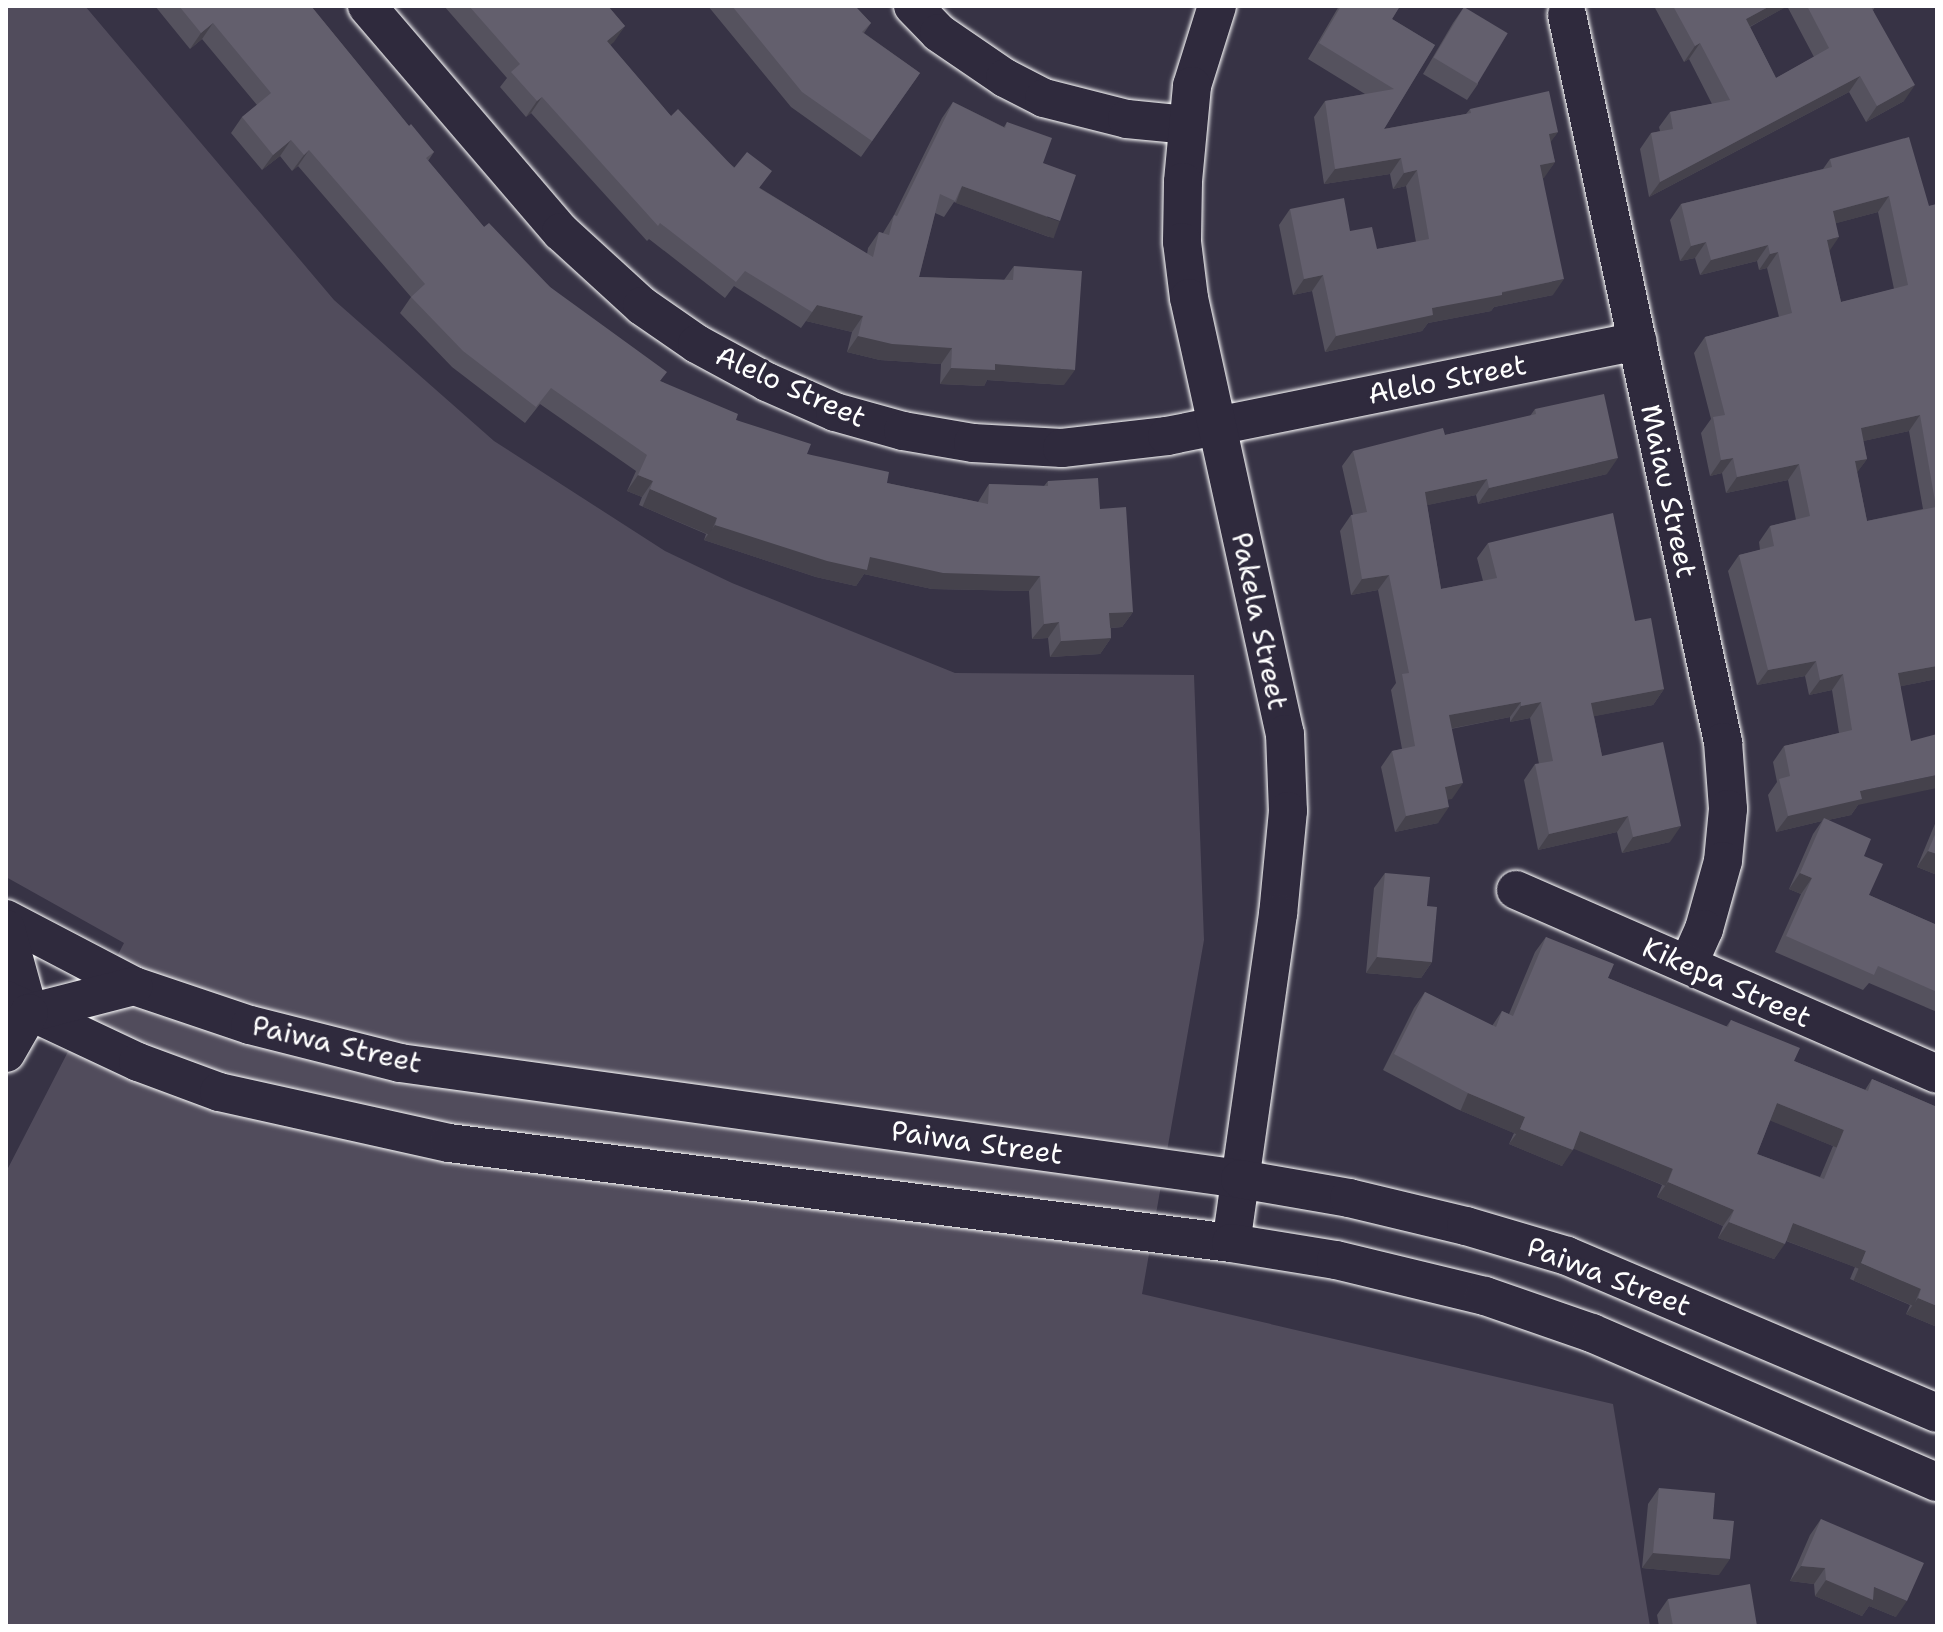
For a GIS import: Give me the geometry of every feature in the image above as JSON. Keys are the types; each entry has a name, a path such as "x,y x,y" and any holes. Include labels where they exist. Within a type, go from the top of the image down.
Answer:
{"street":[{"name":"Alelo Street","path":"367,6 561,232 642,306 697,344 767,382 835,412 903,431 973,443 1062,448 1167,436 1637,341"},
{"path":"913,6 939,33 1005,78 1044,98 1127,119 1187,125"},
{"name":"Pakela Street","path":"1217,6 1192,86 1187,125 1182,242 1189,298 1285,734 1288,811 1278,914 1231,1243"},
{"name":"Maiau Street","path":"1567,15 1723,742 1728,809 1723,861 1704,929 1688,965"},
{"name":"Kikepa Street","path":"1516,890 1937,1074"},
{"name":"Paiwa Street","path":"6,919 134,986 250,1025 400,1063 1240,1179 1363,1201 1466,1226 1567,1256 1937,1413"},
{"path":"6,929 18,1006 6,1053"},
{"path":"18,1006 134,986"},
{"path":"18,1006 138,1062 219,1092 449,1143 1231,1243 1336,1260 1485,1296 1592,1333 1937,1482"}],"shaded area":[{"path":"6,6 85,6 334,300 494,441 665,551 732,583 955,673 1194,675 1204,940 1142,1294 1613,1404 1650,1626 6,1626 6,1172 124,943 6,877"}],"building":[{"path":"179,6 311,6 434,152 426,158 484,227 489,223 550,287 667,372 660,381 738,414 736,420 811,444 807,454 889,472 887,483 988,504 989,484 1048,486 1048,481 1098,478 1100,509 1126,507 1133,612 1109,613 1111,638 1061,641 1059,622 1044,624 1040,576 943,573 870,557 867,570 827,561 715,525 717,518 650,489 653,481 638,475 647,455 551,388 536,407 463,351 411,297 425,284 309,150 304,155 291,140 273,155 242,117 271,93 213,23 201,33"},
{"path":"469,6 608,6 625,26 607,41 671,116 678,109 734,168 747,152 772,171 759,188 873,257 879,232 889,235 894,215 897,216 953,102 1005,128 1007,122 1052,138 1043,163 1076,175 1060,221 962,186 955,201 940,194 919,277 1013,280 1014,266 1082,271 1075,370 995,364 995,370 951,368 952,348 892,344 858,336 863,316 817,305 812,312 745,271 736,282 660,223 658,226 542,97 537,101 511,72 520,64"},
{"path":"732,6 855,6 871,23 862,32 920,73 872,141 802,92"},
{"path":"1341,6 1400,6 1392,19 1435,45 1384,129 1471,113 1470,109 1549,91 1558,132 1549,134 1555,162 1540,165 1564,279 1432,308 1433,315 1336,336 1323,275 1304,279 1290,209 1344,198 1350,231 1372,227 1377,249 1429,239 1417,170 1404,173 1401,158 1335,169 1325,101 1394,89 1319,43"},
{"path":"1673,6 1770,6 1746,19 1776,78 1829,48 1807,6 1873,6 1915,85 1877,106 1860,76 1660,182 1651,133 1673,129 1670,112 1730,100 1700,43 1695,46"},
{"path":"1464,7 1508,33 1477,84 1434,58"},
{"path":"1909,137 1929,206 1937,204 1937,666 1898,673 1911,741 1937,734 1937,775 1860,791 1862,799 1788,816 1779,779 1790,776 1784,746 1852,730 1843,674 1820,680 1816,661 1768,670 1739,555 1774,546 1770,526 1810,516 1799,464 1737,477 1733,458 1721,460 1713,417 1725,415 1705,337 1792,313 1778,252 1770,254 1768,245 1711,260 1706,242 1691,246 1681,204 1832,167 1830,159","holes":["1889,196 1908,285 1841,302 1827,240 1839,237 1833,211","1920,415 1936,507 1867,521 1855,461 1867,459 1861,428"]},
{"path":"1604,394 1618,458 1489,488 1487,479 1425,492 1441,589 1497,578 1488,543 1613,513 1635,621 1651,618 1664,689 1591,703 1602,756 1663,742 1681,826 1633,837 1628,816 1549,834 1535,764 1553,761 1541,702 1521,706 1521,702 1449,715 1463,783 1445,787 1449,807 1406,816 1392,751 1415,746 1402,674 1409,673 1389,575 1362,579 1351,515 1367,512 1353,451 1443,428 1445,435 1536,414 1535,409"},
{"path":"1824,818 1871,839 1864,856 1883,864 1869,895 1937,925 1937,992 1878,966 1874,975 1786,936 1812,878 1800,873"},
{"path":"1937,830 1937,854 1928,851"},
{"path":"1385,873 1430,877 1427,906 1437,907 1432,962 1377,957"},
{"path":"1546,937 1614,964 1608,978 1728,1027 1731,1020 1800,1048 1794,1061 1868,1091 1872,1079 1937,1107 1937,1306 1918,1298 1921,1289 1861,1263 1866,1251 1793,1223 1785,1244 1729,1222 1734,1210 1668,1182 1673,1169 1580,1131 1573,1150 1520,1129 1525,1117 1468,1093 1394,1054 1425,992 1496,1027 1502,1011 1513,1016","holes":["1777,1103 1844,1130 1824,1179 1757,1154"]},
{"path":"1659,1488 1715,1493 1713,1519 1734,1521 1730,1559 1653,1553"},
{"path":"1821,1519 1924,1563 1907,1601 1874,1587 1873,1600 1826,1580 1825,1568 1801,1566"},
{"path":"1750,1584 1757,1626 1673,1626 1668,1599"}]}
